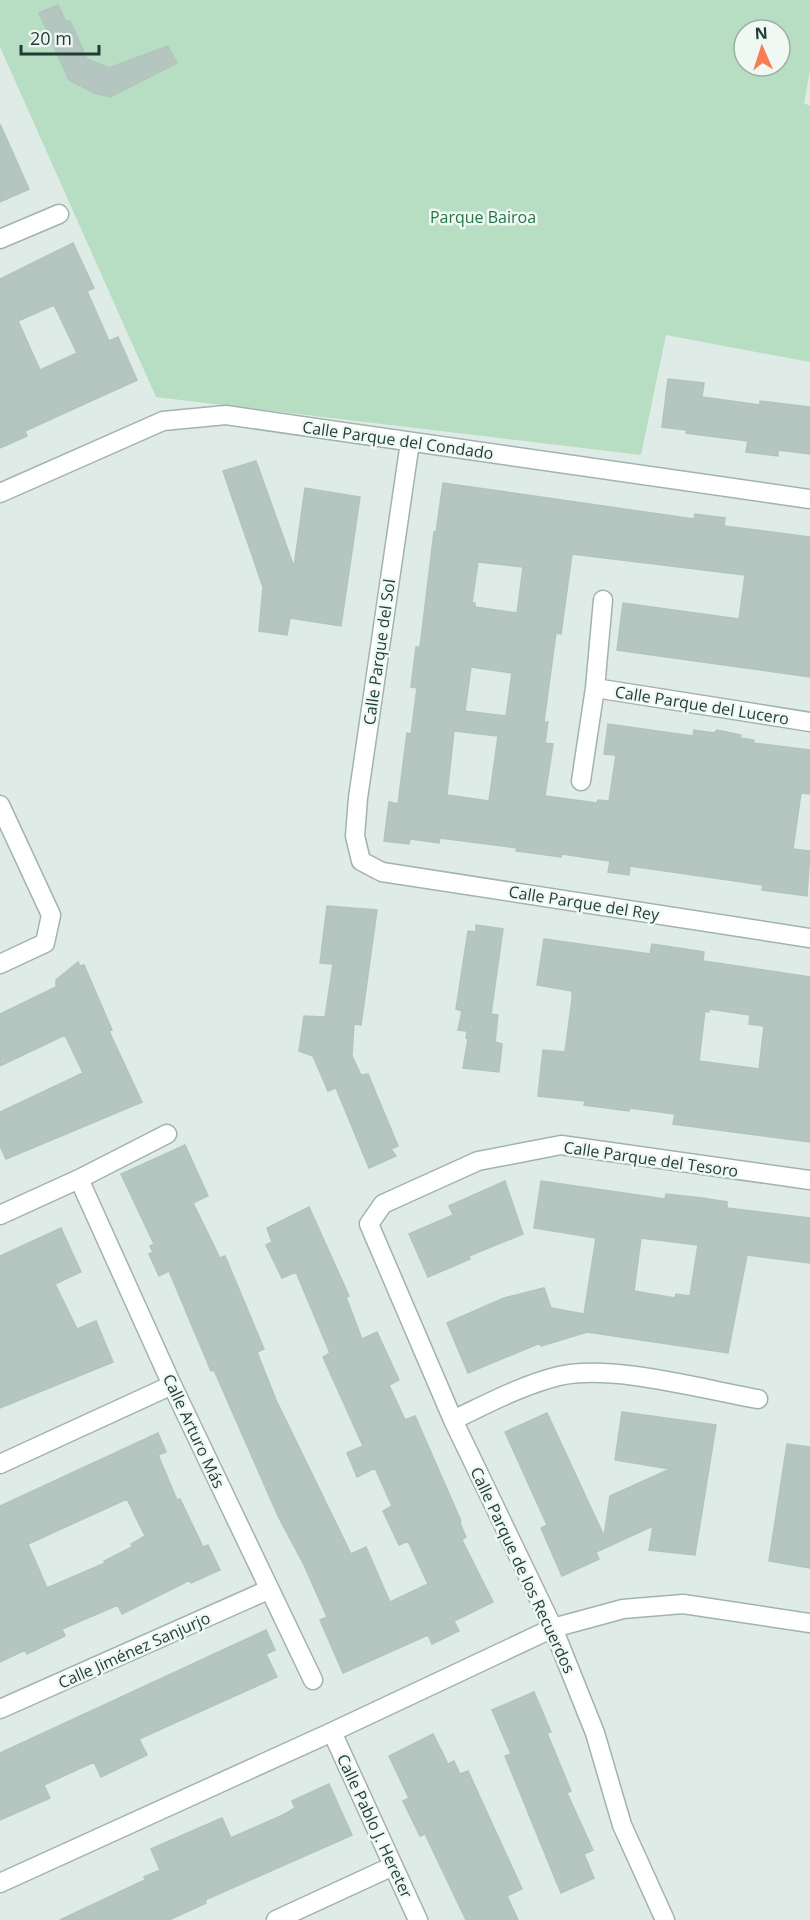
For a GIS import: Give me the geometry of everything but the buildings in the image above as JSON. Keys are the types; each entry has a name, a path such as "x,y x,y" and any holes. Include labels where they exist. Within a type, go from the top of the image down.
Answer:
{"street":[{"path":"0,238 59,214"},
{"name":"Calle Parque del Condado","path":"0,493 163,421 226,415 810,499"},
{"name":"Calle Parque del Sol","path":"361,861 354,836 358,798 410,442"},
{"name":"Calle Parque del Lucero","path":"581,781 595,688 603,600"},
{"name":"Calle Parque del Lucero","path":"595,688 810,722"},
{"path":"0,805 51,915 45,943 0,964"},
{"name":"Calle Parque del Rey","path":"361,861 382,872 810,938"},
{"path":"0,1215 79,1179 167,1134"},
{"name":"Calle Parque del Tesoro","path":"369,1224 382,1204 478,1161 561,1145 810,1180"},
{"name":"Calle Arturo Más","path":"79,1179 172,1385 313,1680"},
{"name":"Calle Parque de los Recuerdos","path":"369,1224 453,1420 553,1628 595,1733 622,1825 665,1920"},
{"path":"453,1420 519,1389 560,1376 606,1372 758,1399"},
{"path":"0,1464 172,1385"},
{"name":"Calle Jiménez Sanjurjo","path":"0,1709 268,1590"},
{"path":"0,1883 332,1732 553,1628 623,1609 683,1604 810,1623"},
{"name":"Calle Pablo J. Hereter","path":"332,1732 418,1920"},
{"path":"276,1920 393,1866"}],"green space":[{"name":"Parque Bairoa","path":"0,0 810,0 810,71 804,103 810,106 810,362 666,335 641,455 156,397 0,47"}]}
